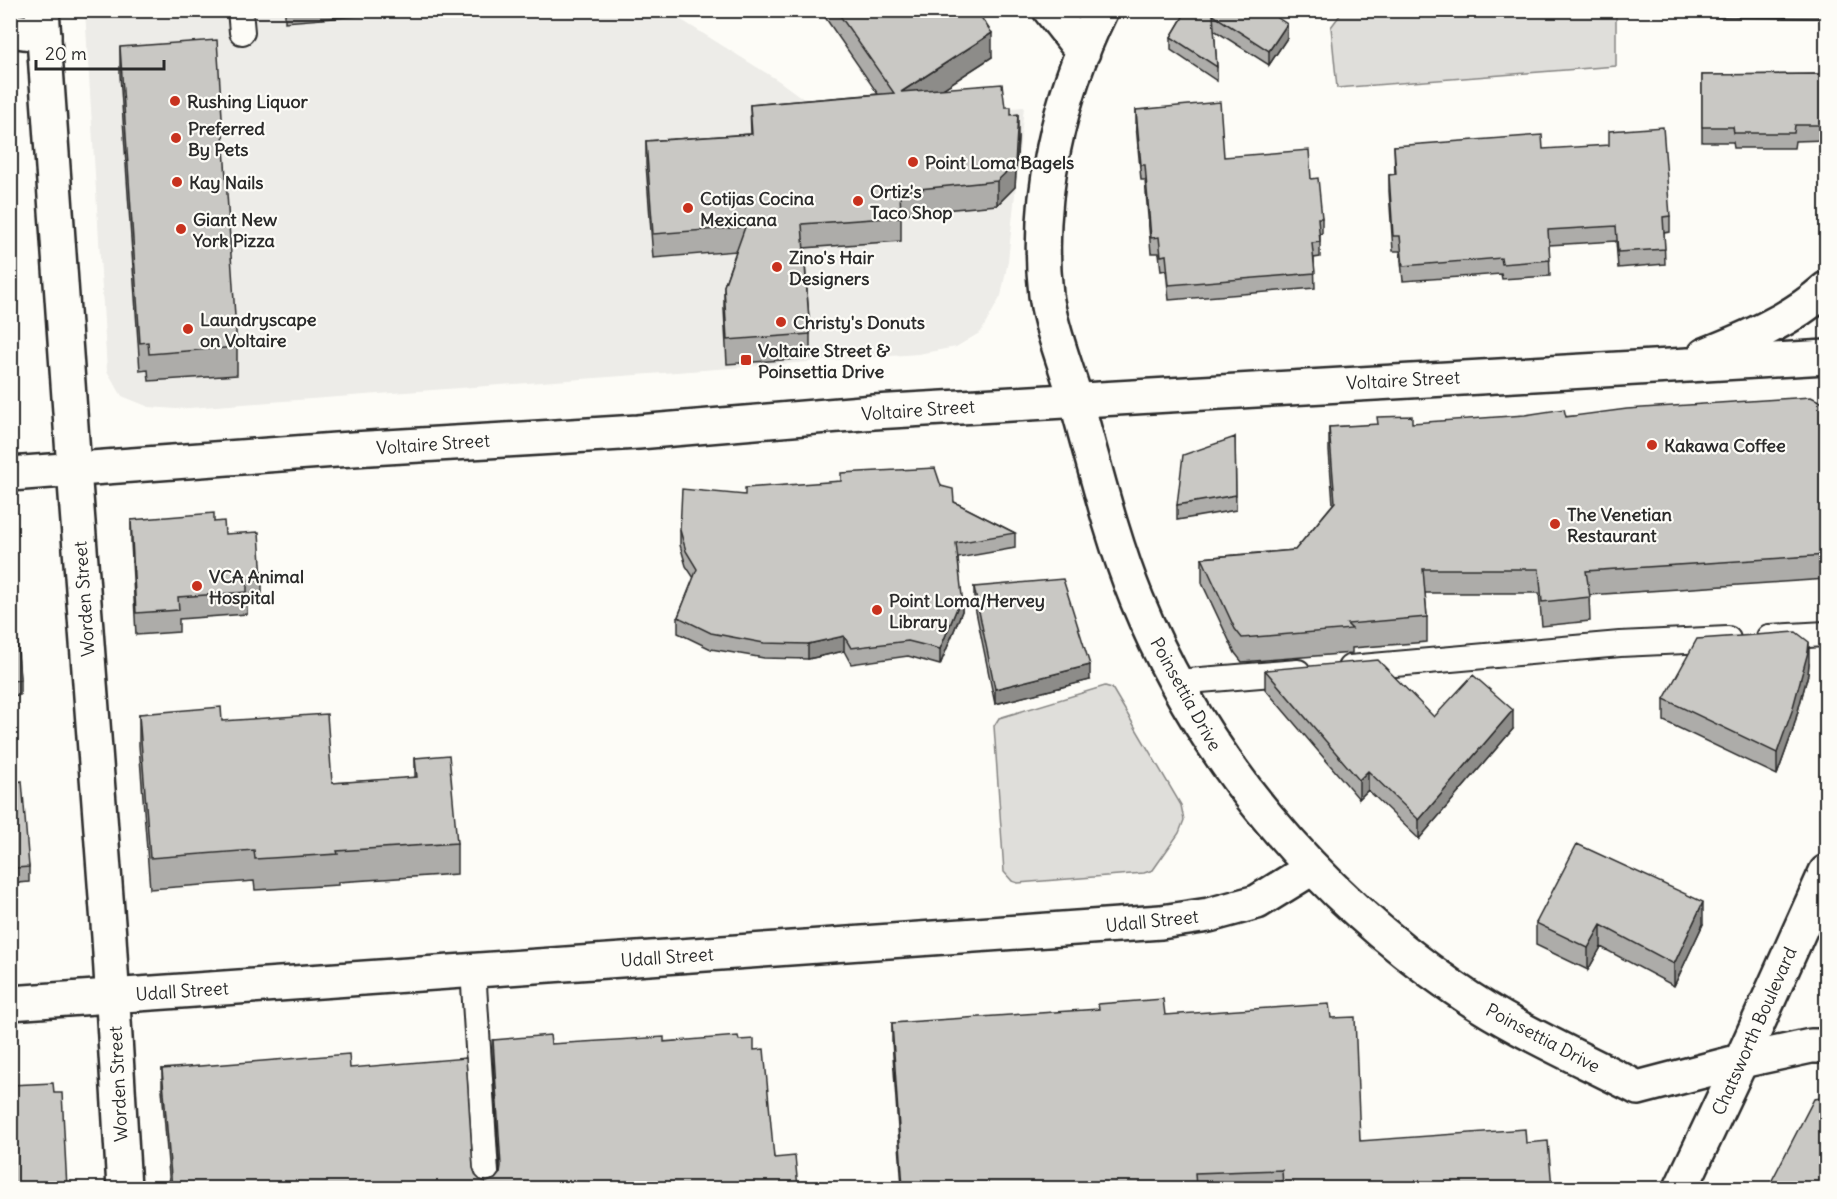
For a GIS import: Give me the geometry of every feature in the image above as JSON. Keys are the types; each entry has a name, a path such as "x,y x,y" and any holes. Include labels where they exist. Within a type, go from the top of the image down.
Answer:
{"street":[{"path":"1050,10 1083,52"},
{"name":"Poinsettia Drive","path":"1101,10 1074,74 1052,162 1044,230 1047,296 1116,543 1137,600 1177,682 1238,782 1273,826 1312,868 1382,931 1454,988 1510,1022 1638,1088 1742,1061"},
{"path":"10,30 43,23"},
{"name":"Worden Street","path":"43,23 113,995 123,1188"},
{"path":"1675,364 1703,356 1761,332 1788,317 1827,289"},
{"name":"Voltaire Street","path":"10,474 336,450 638,432 874,412 1827,357"},
{"name":"Udall Street","path":"10,1003 1161,922 1209,915 1257,902 1312,868"},
{"name":"Chatsworth Boulevard","path":"1681,1188 1742,1061 1827,872"},
{"path":"1742,1061 1811,1046 1827,1046"}],"lane":[{"path":"1177,682 1620,644 1827,634"},
{"path":"473,970 487,1188"}],"shaded area":[{"path":"85,11 667,11 779,81 834,121 1024,107 1008,261 1001,296 981,332 956,347 918,354 176,409 149,407 122,396 107,371"},
{"path":"1343,11 1616,11 1616,66 1337,88 1331,27"},
{"path":"1105,686 1112,688 1181,805 1184,820 1179,833 1153,870 1144,873 1018,883 1012,881 1004,872 994,726 999,718"}],"building":[{"path":"836,10 976,10 992,33 901,92 1002,84 1005,107 1011,107 1011,115 1018,114 1015,164 997,181 900,191 901,217 802,224 810,334 727,340 724,286 745,227 653,234 646,141 752,134 750,105 894,93"},
{"path":"1187,10 1274,10 1272,14 1287,24 1269,51 1213,15 1217,67 1171,37"},
{"path":"217,40 237,347 149,354 148,342 140,343 120,47"},
{"path":"1825,74 1826,125 1795,125 1794,133 1734,133 1733,127 1702,127 1702,75"},
{"path":"1220,102 1224,157 1309,150 1311,179 1318,178 1322,218 1318,218 1320,242 1312,243 1315,273 1169,285 1166,255 1161,256 1159,237 1151,238 1145,165 1141,165 1136,110"},
{"path":"1663,127 1670,216 1663,217 1665,249 1618,252 1616,226 1548,230 1550,260 1502,264 1501,258 1403,266 1400,236 1393,236 1389,175 1396,174 1394,146 1542,135 1543,149 1609,145 1609,131"},
{"path":"1811,397 1827,405 1827,555 1586,571 1590,597 1542,602 1539,569 1423,569 1427,617 1347,624 1352,629 1242,638 1235,629 1202,558 1295,550 1335,502 1329,427 1378,424 1377,417 1412,416 1412,423 1525,415 1564,409 1566,417 1627,409"},
{"path":"1235,437 1236,495 1177,505 1183,455"},
{"name":"Point Loma/Hervey Library","path":"935,468 941,486 953,489 954,502 1015,533 956,543 962,596 940,649 908,641 851,648 844,636 808,644 764,643 711,633 678,617 697,569 686,551 680,530 682,489 745,495 745,488 841,481 841,473"},
{"name":"VCA Animal Hospital","path":"214,513 214,522 224,521 225,534 259,532 262,580 247,581 247,592 178,597 179,610 136,613 131,520"},
{"path":"10,557 12,557 20,680 10,681"},
{"path":"1063,579 1090,665 995,689 974,587"},
{"path":"1796,632 1809,642 1808,652 1792,711 1777,753 1664,699 1697,639"},
{"path":"1378,660 1434,717 1473,675 1513,710 1419,820 1368,771 1359,780 1265,670"},
{"path":"221,707 222,721 327,714 332,783 417,777 415,758 449,755 457,843 255,859 254,850 150,858 139,714"},
{"path":"12,775 12,783 22,781 29,867 16,868 17,891 10,892 10,776"},
{"path":"1577,844 1703,902 1674,964 1601,925 1588,948 1536,923"},
{"path":"1163,999 1165,1015 1329,1004 1331,1018 1355,1017 1360,1141 1525,1129 1526,1143 1548,1141 1552,1188 1283,1188 1282,1170 1195,1173 1196,1188 903,1188 892,1023 1099,1009 1098,1004"},
{"path":"550,1035 551,1044 664,1037 664,1042 738,1036 739,1040 754,1039 754,1050 764,1049 774,1158 795,1156 798,1188 172,1188 162,1069 349,1054 350,1068 466,1058 473,1168 480,1180 487,1182 495,1179 500,1173 501,1166 493,1040"},
{"path":"53,1083 54,1093 62,1093 67,1188 10,1188 10,1085"},
{"path":"1827,1097 1827,1188 1768,1188 1814,1099"}],"place":[{"name":"Rushing Liquor","path":"175,101"},
{"name":"Preferred By Pets","path":"176,138"},
{"name":"Point Loma Bagels","path":"913,162"},
{"name":"Kay Nails","path":"177,182"},
{"name":"Ortiz's Taco Shop","path":"858,201"},
{"name":"Cotijas Cocina Mexicana","path":"688,208"},
{"name":"Giant New York Pizza","path":"181,229"},
{"name":"Zino's Hair Designers","path":"777,267"},
{"name":"Christy's Donuts","path":"781,322"},
{"name":"Laundryscape on Voltaire","path":"188,329"},
{"name":"Voltaire Street & Poinsettia Drive","path":"746,360"},
{"name":"Kakawa Coffee","path":"1652,445"},
{"name":"The Venetian Restaurant","path":"1555,524"},
{"name":"VCA Animal Hospital","path":"197,586"},
{"name":"Point Loma/Hervey Library","path":"877,610"}]}
